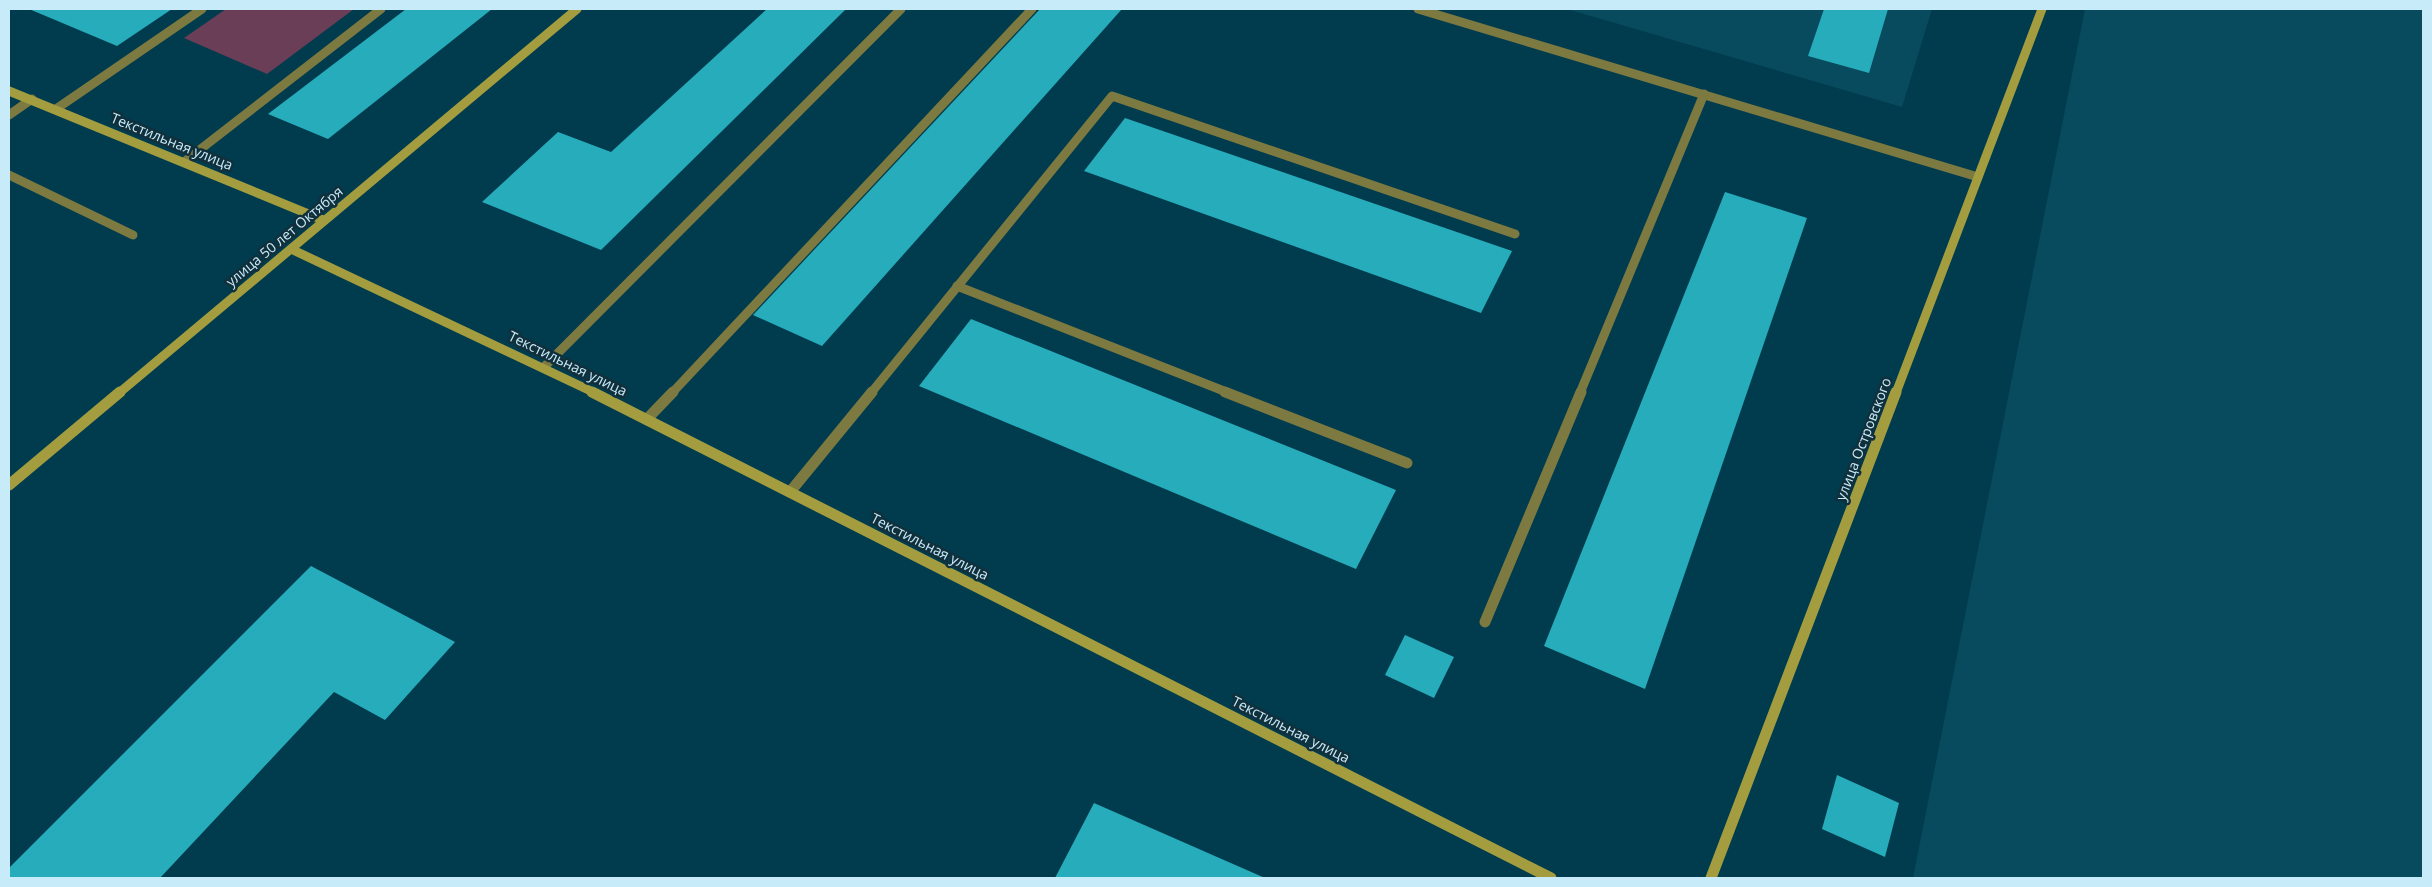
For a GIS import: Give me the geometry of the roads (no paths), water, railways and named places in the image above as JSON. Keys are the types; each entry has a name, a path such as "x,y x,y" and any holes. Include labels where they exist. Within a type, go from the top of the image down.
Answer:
{"street":[{"name":"улица 50 лет Октября","path":"9,485 577,9"},
{"name":"улица Островского","path":"1710,878 2042,9"},
{"name":"Текстильная улица","path":"9,91 323,220"},
{"name":"Текстильная улица","path":"291,249 544,367 1550,878"}],"lane":[{"path":"56,109 202,9"},
{"path":"184,162 381,9"},
{"path":"544,367 901,9"},
{"path":"647,419 1032,9"},
{"path":"1418,9 1978,177"},
{"path":"1485,622 1704,94"},
{"path":"790,492 1112,96 1515,234"},
{"path":"9,114 32,99"},
{"path":"9,175 133,235"},
{"path":"957,286 1407,463"}]}
